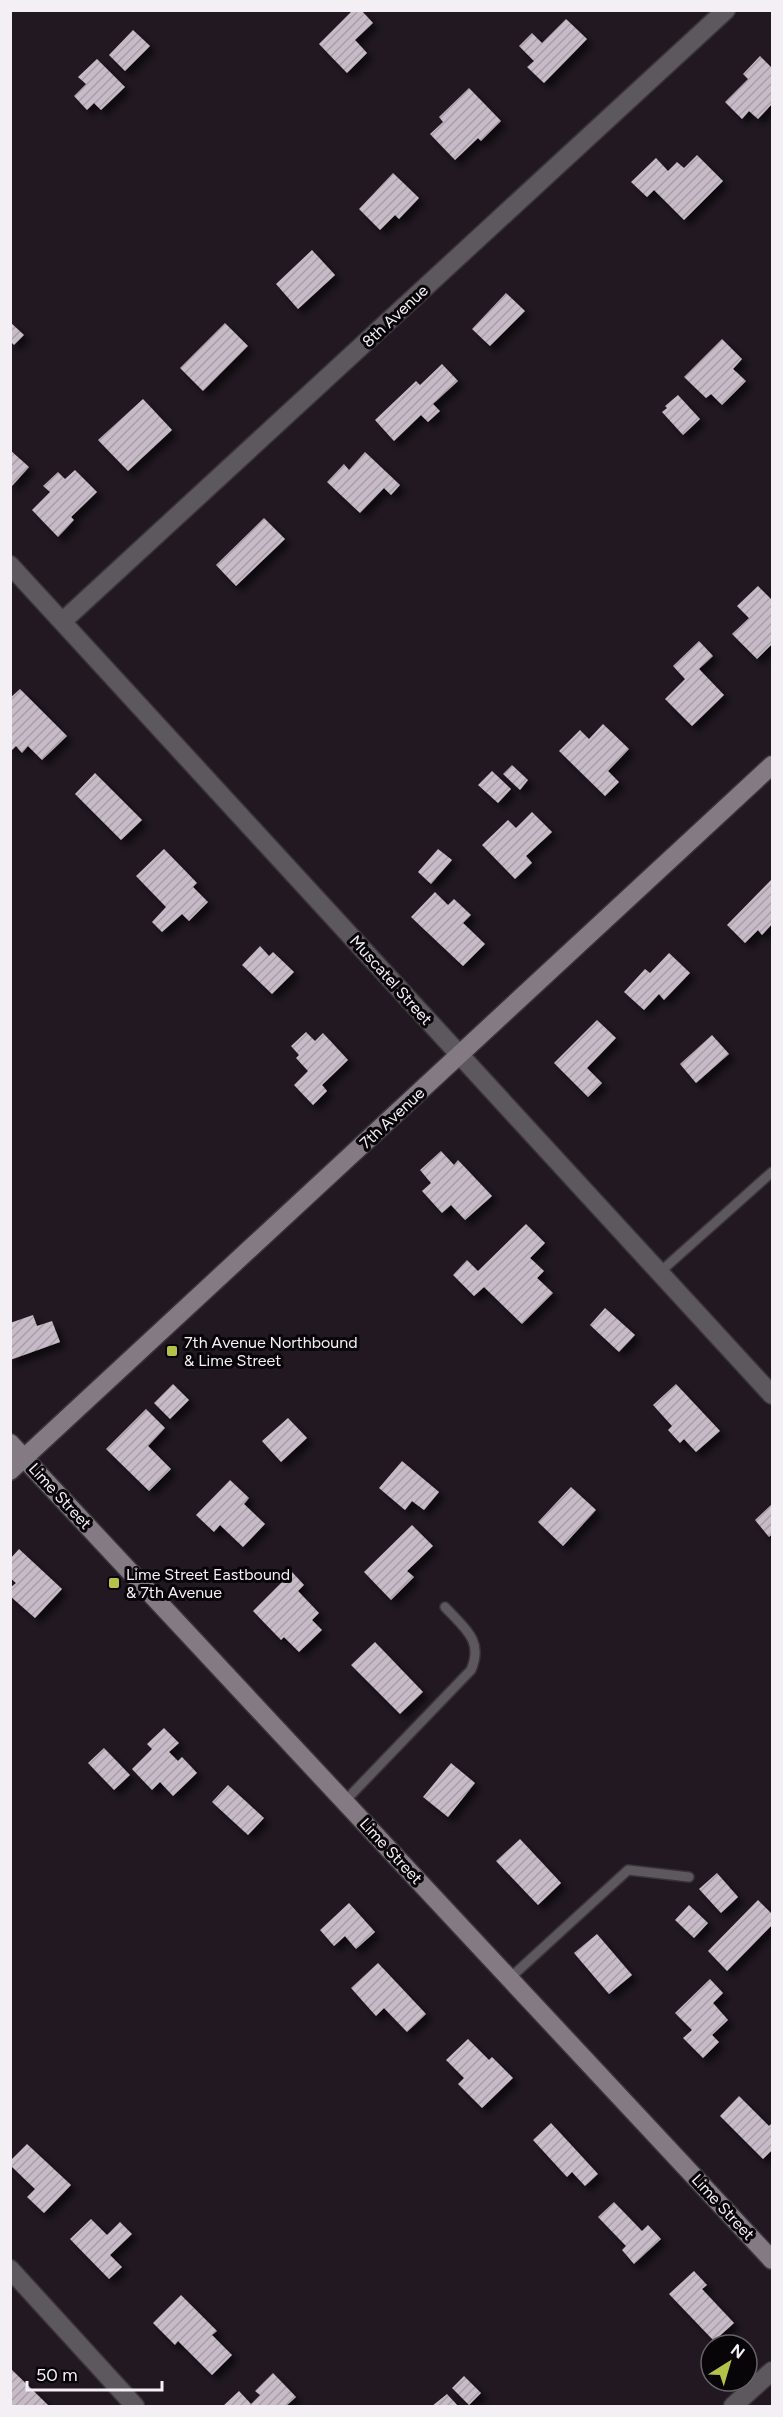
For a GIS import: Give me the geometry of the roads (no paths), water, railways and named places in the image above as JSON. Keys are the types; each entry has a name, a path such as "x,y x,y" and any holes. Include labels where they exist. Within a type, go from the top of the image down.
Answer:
{"street":[{"name":"8th Avenue","path":"63,621 726,10"},
{"name":"Muscatel Street","path":"10,565 772,1395"},
{"name":"7th Avenue","path":"10,1471 772,765"},
{"name":"Lime Street","path":"10,1443 772,2260"},
{"path":"12,2272 135,2406"},
{"path":"734,2406 772,2371"}],"lane":[{"path":"660,1272 772,1172"},
{"path":"345,1801 471,1670 477,1657 476,1645 445,1607"},
{"path":"510,1978 628,1870 689,1877"}],"place":[{"name":"7th Avenue Northbound & Lime Street","path":"172,1351"},
{"name":"Lime Street Eastbound & 7th Avenue","path":"114,1583"}]}
